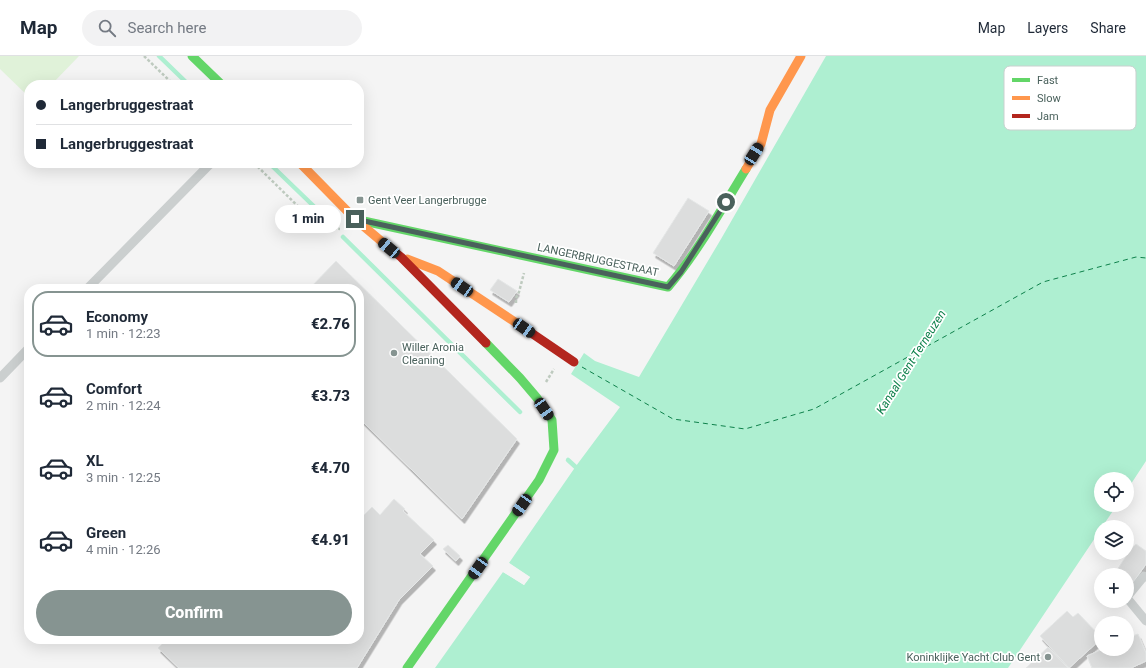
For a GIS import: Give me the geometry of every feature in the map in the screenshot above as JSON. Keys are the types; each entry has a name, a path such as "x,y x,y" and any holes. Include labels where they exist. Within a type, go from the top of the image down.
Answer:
{"street":[{"path":"192,56 217,80"},
{"name":"LANGERBRUGGESTRAAT","path":"355,219 668,287 681,272 761,144 770,110 801,56"},
{"path":"305,168 355,219 401,257 520,378 537,398 552,420 554,450 539,480 407,668"},
{"path":"401,257 438,271 574,362"}],"lane":[{"path":"92,284 206,168"},
{"path":"0,378 24,353"},
{"path":"1134,589 1144,576 1146,577"},
{"path":"1134,606 1146,621"}],"path":[{"path":"144,56 169,80"},
{"path":"259,168 316,224 328,228 344,229"},
{"path":"520,305 516,303 514,297 519,292 527,257"}],"shaded area":[{"path":"0,56 79,56 56,80 24,80 24,92 0,69"}],"water":[{"name":"Kanaal Gent-Terneuzen","path":"826,56 1146,56 1146,461 1134,479 1134,472 1094,472 1094,512 1112,512 1107,520 1094,520 1094,539 1008,668 435,668 503,572 524,585 530,577 509,563 576,466 620,407 571,374 584,353 595,361 639,377 721,239"}],"pier":[{"path":"509,563 530,577 524,585 503,572 504,570 523,582 527,577 508,564"}],"building":[{"path":"688,198 709,211 674,266 653,253"},
{"name":"Willer Aronia Cleaning","path":"336,261 359,284 314,284"},
{"path":"498,279 517,291 509,302 490,290"},
{"name":"Willer Aronia Cleaning","path":"364,289 517,439 462,519 364,423"},
{"path":"394,499 405,509 403,511 434,540 420,554 433,566 399,600 357,668 179,668 158,648 162,644 364,644 364,515 372,507 380,515"},
{"path":"1136,544 1146,551 1146,564 1134,581 1134,568 1118,568 1124,560 1134,560 1134,546"},
{"path":"448,545 460,556 456,561 443,549"},
{"path":"1067,611 1073,617 1078,613 1094,630 1094,645 1069,668 1040,636"},
{"path":"1138,634 1146,653 1146,661 1131,668 1092,668 1087,656 1094,653 1094,656 1134,656 1134,635"},
{"name":"Koninklijke Yacht Club Gent","path":"1048,647 1068,668 1026,668"}],"waterway":[{"path":"159,56 184,80"},
{"path":"274,168 327,219"},
{"path":"343,237 520,412"},
{"path":"568,460 580,471"}],"ferry route":[{"path":"582,367 673,419 745,429 814,409 1043,282 1136,257 1146,258"}],"traffic: fast":[{"path":"192,56 217,80"},
{"path":"359,220 668,287 700,245 746,169"},
{"path":"407,668 539,480 554,450 552,420 537,398 520,378 486,343"}],"traffic: slow":[{"path":"746,169 761,144 770,110 801,56"},
{"path":"305,168 355,219 387,246"},
{"path":"407,259 438,271 527,330"}],"traffic: jam":[{"path":"387,246 401,257 486,343"},
{"path":"527,330 574,362"}],"place":[{"name":"Gent Veer Langerbrugge","path":"360,200"},
{"name":"Willer Aronia Cleaning","path":"394,353"},
{"name":"Koninklijke Yacht Club Gent","path":"1048,657"}],"route":[{"path":"355,219 547,262 668,287 681,272 726,202"}]}
